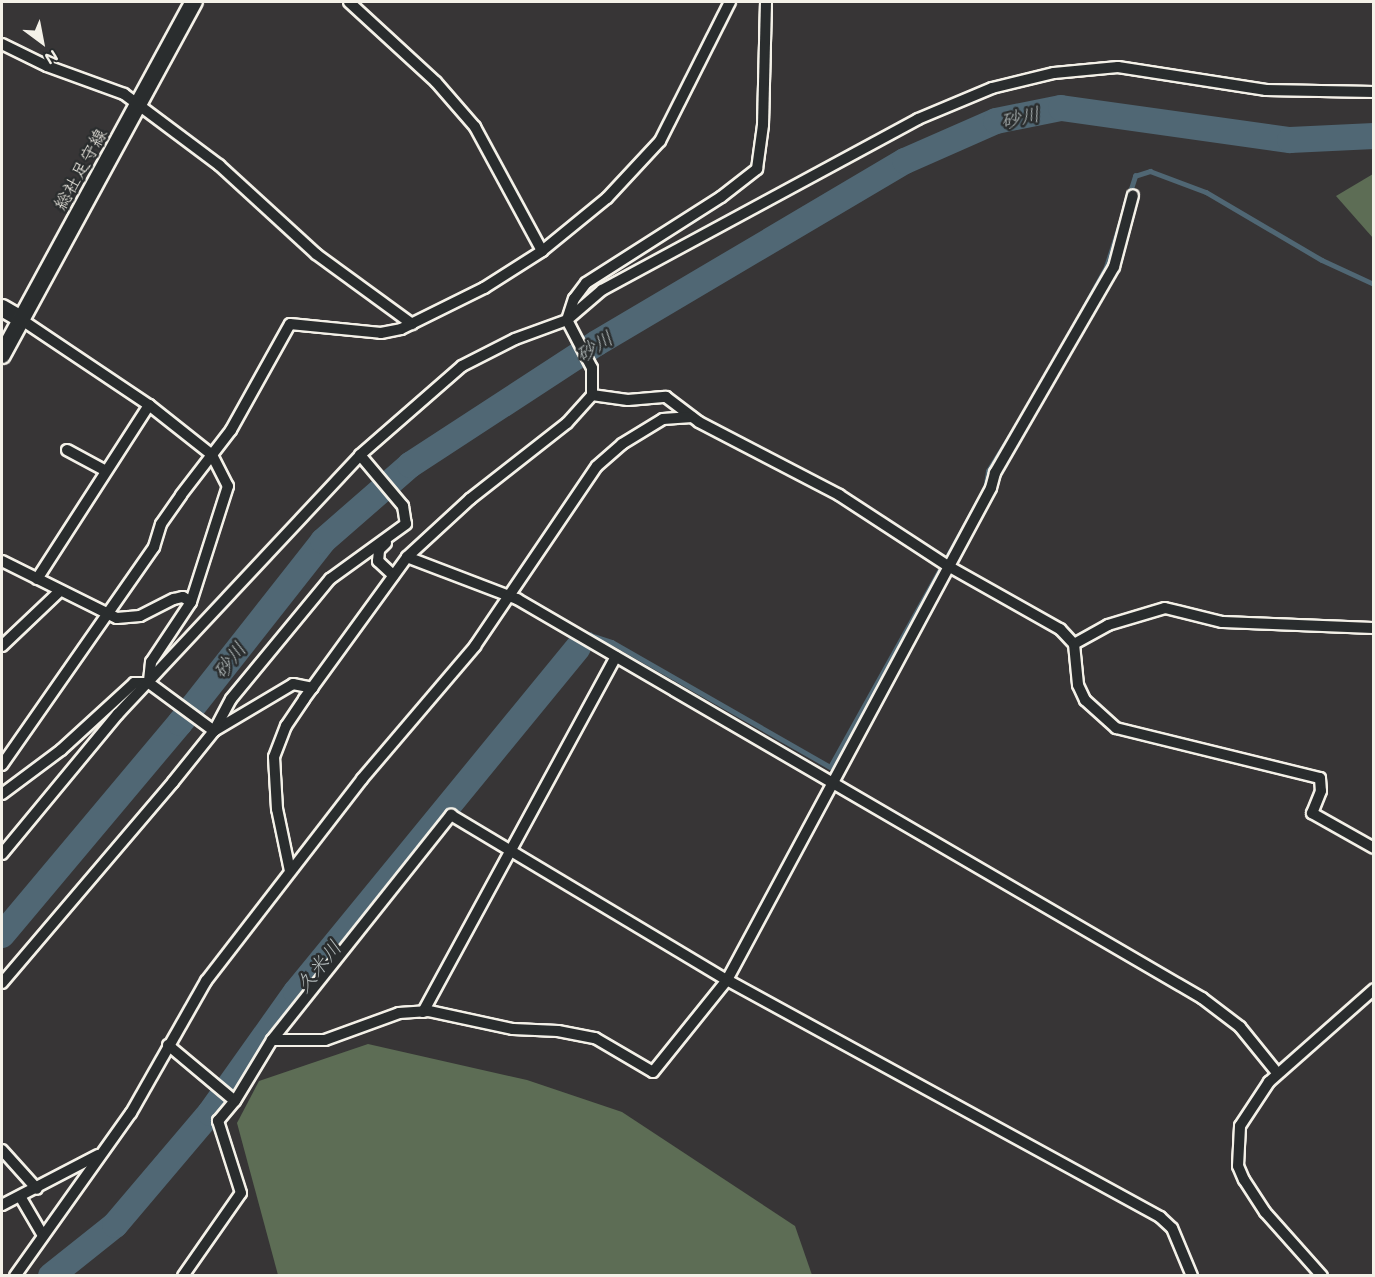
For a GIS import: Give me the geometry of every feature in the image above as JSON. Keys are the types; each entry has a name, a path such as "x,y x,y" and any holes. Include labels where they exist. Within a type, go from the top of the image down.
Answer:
{"main road":[{"name":"総社足守線","path":"2,355 19,318 194,2"},
{"path":"2,308 19,318"}],"street":[{"path":"349,2 436,82 475,127 542,251"},
{"path":"2,765 154,547 161,524 231,430 290,324 381,333 412,324 484,288 542,251 608,198 660,141 730,2"},
{"path":"290,871 277,809 274,757 286,726 407,557 470,499 567,423 592,395 592,368 569,325 574,299 586,283 721,197 757,169 763,125 766,2"},
{"path":"2,44 47,66 124,94 219,165 316,254 412,324"},
{"path":"2,854 149,683 360,455 462,366 515,339 569,325 602,290 918,119 992,88 1054,73 1118,67 1266,90 1374,92"},
{"path":"272,1040 325,1040 399,1013 423,1012 513,1029 558,1030 595,1038 653,1071 727,980 834,782 945,564 991,488 995,473 1114,267 1133,195"},
{"path":"19,318 148,405 212,455 228,486 191,602 151,662 149,683"},
{"path":"592,395 628,400 666,397 692,417 839,495 945,564 1060,629 1074,644 1078,685 1085,700 1116,728 1320,778 1321,791 1312,813 1374,848"},
{"path":"38,579 104,470 148,405"},
{"path":"15,1275 42,1234 131,1113 206,981 290,871 475,646 597,466 622,444 663,419 692,417"},
{"path":"66,450 104,470"},
{"path":"360,455 404,506 406,524"},
{"path":"393,575 378,561 379,550 406,524"},
{"path":"2,983 75,901 214,731 231,699 330,579 406,524"},
{"path":"407,557 509,597 834,782 1202,998 1240,1027 1278,1074"},
{"path":"2,561 106,614 140,616 183,597 191,602"},
{"path":"2,646 60,591"},
{"path":"1074,644 1108,625 1165,608 1213,621 1374,628"},
{"path":"423,1012 616,657"},
{"path":"2,794 61,750 134,683 149,683 214,731"},
{"path":"214,731 293,684 313,688"},
{"path":"183,1275 241,1193 218,1121 272,1040 451,815 727,980 1161,1216 1172,1228 1192,1275"},
{"path":"1322,1275 1265,1212 1238,1166 1240,1126 1254,1100 1278,1074 1374,989"},
{"path":"168,1045 233,1099"},
{"path":"2,1150 37,1189"},
{"path":"2,1205 21,1198 103,1152"},
{"path":"21,1198 42,1234"}],"green space":[{"path":"1373,174 1373,238 1336,196"},
{"path":"368,1044 527,1080 622,1112 795,1226 812,1275 278,1275 237,1123 259,1081"}],"waterway":[{"name":"砂川","path":"2,935 180,723 323,541 410,465 597,343 905,161 996,121 1061,108 1290,140 1374,136"},
{"path":"1063,346 1106,267 1135,176 1150,171 1206,192 1322,260 1374,284"},
{"path":"985,490 988,471 1018,423"},
{"path":"578,648 590,635 612,642 830,767 976,505"},
{"name":"久米川","path":"51,1276 115,1225 210,1113 296,992 578,648"}]}
